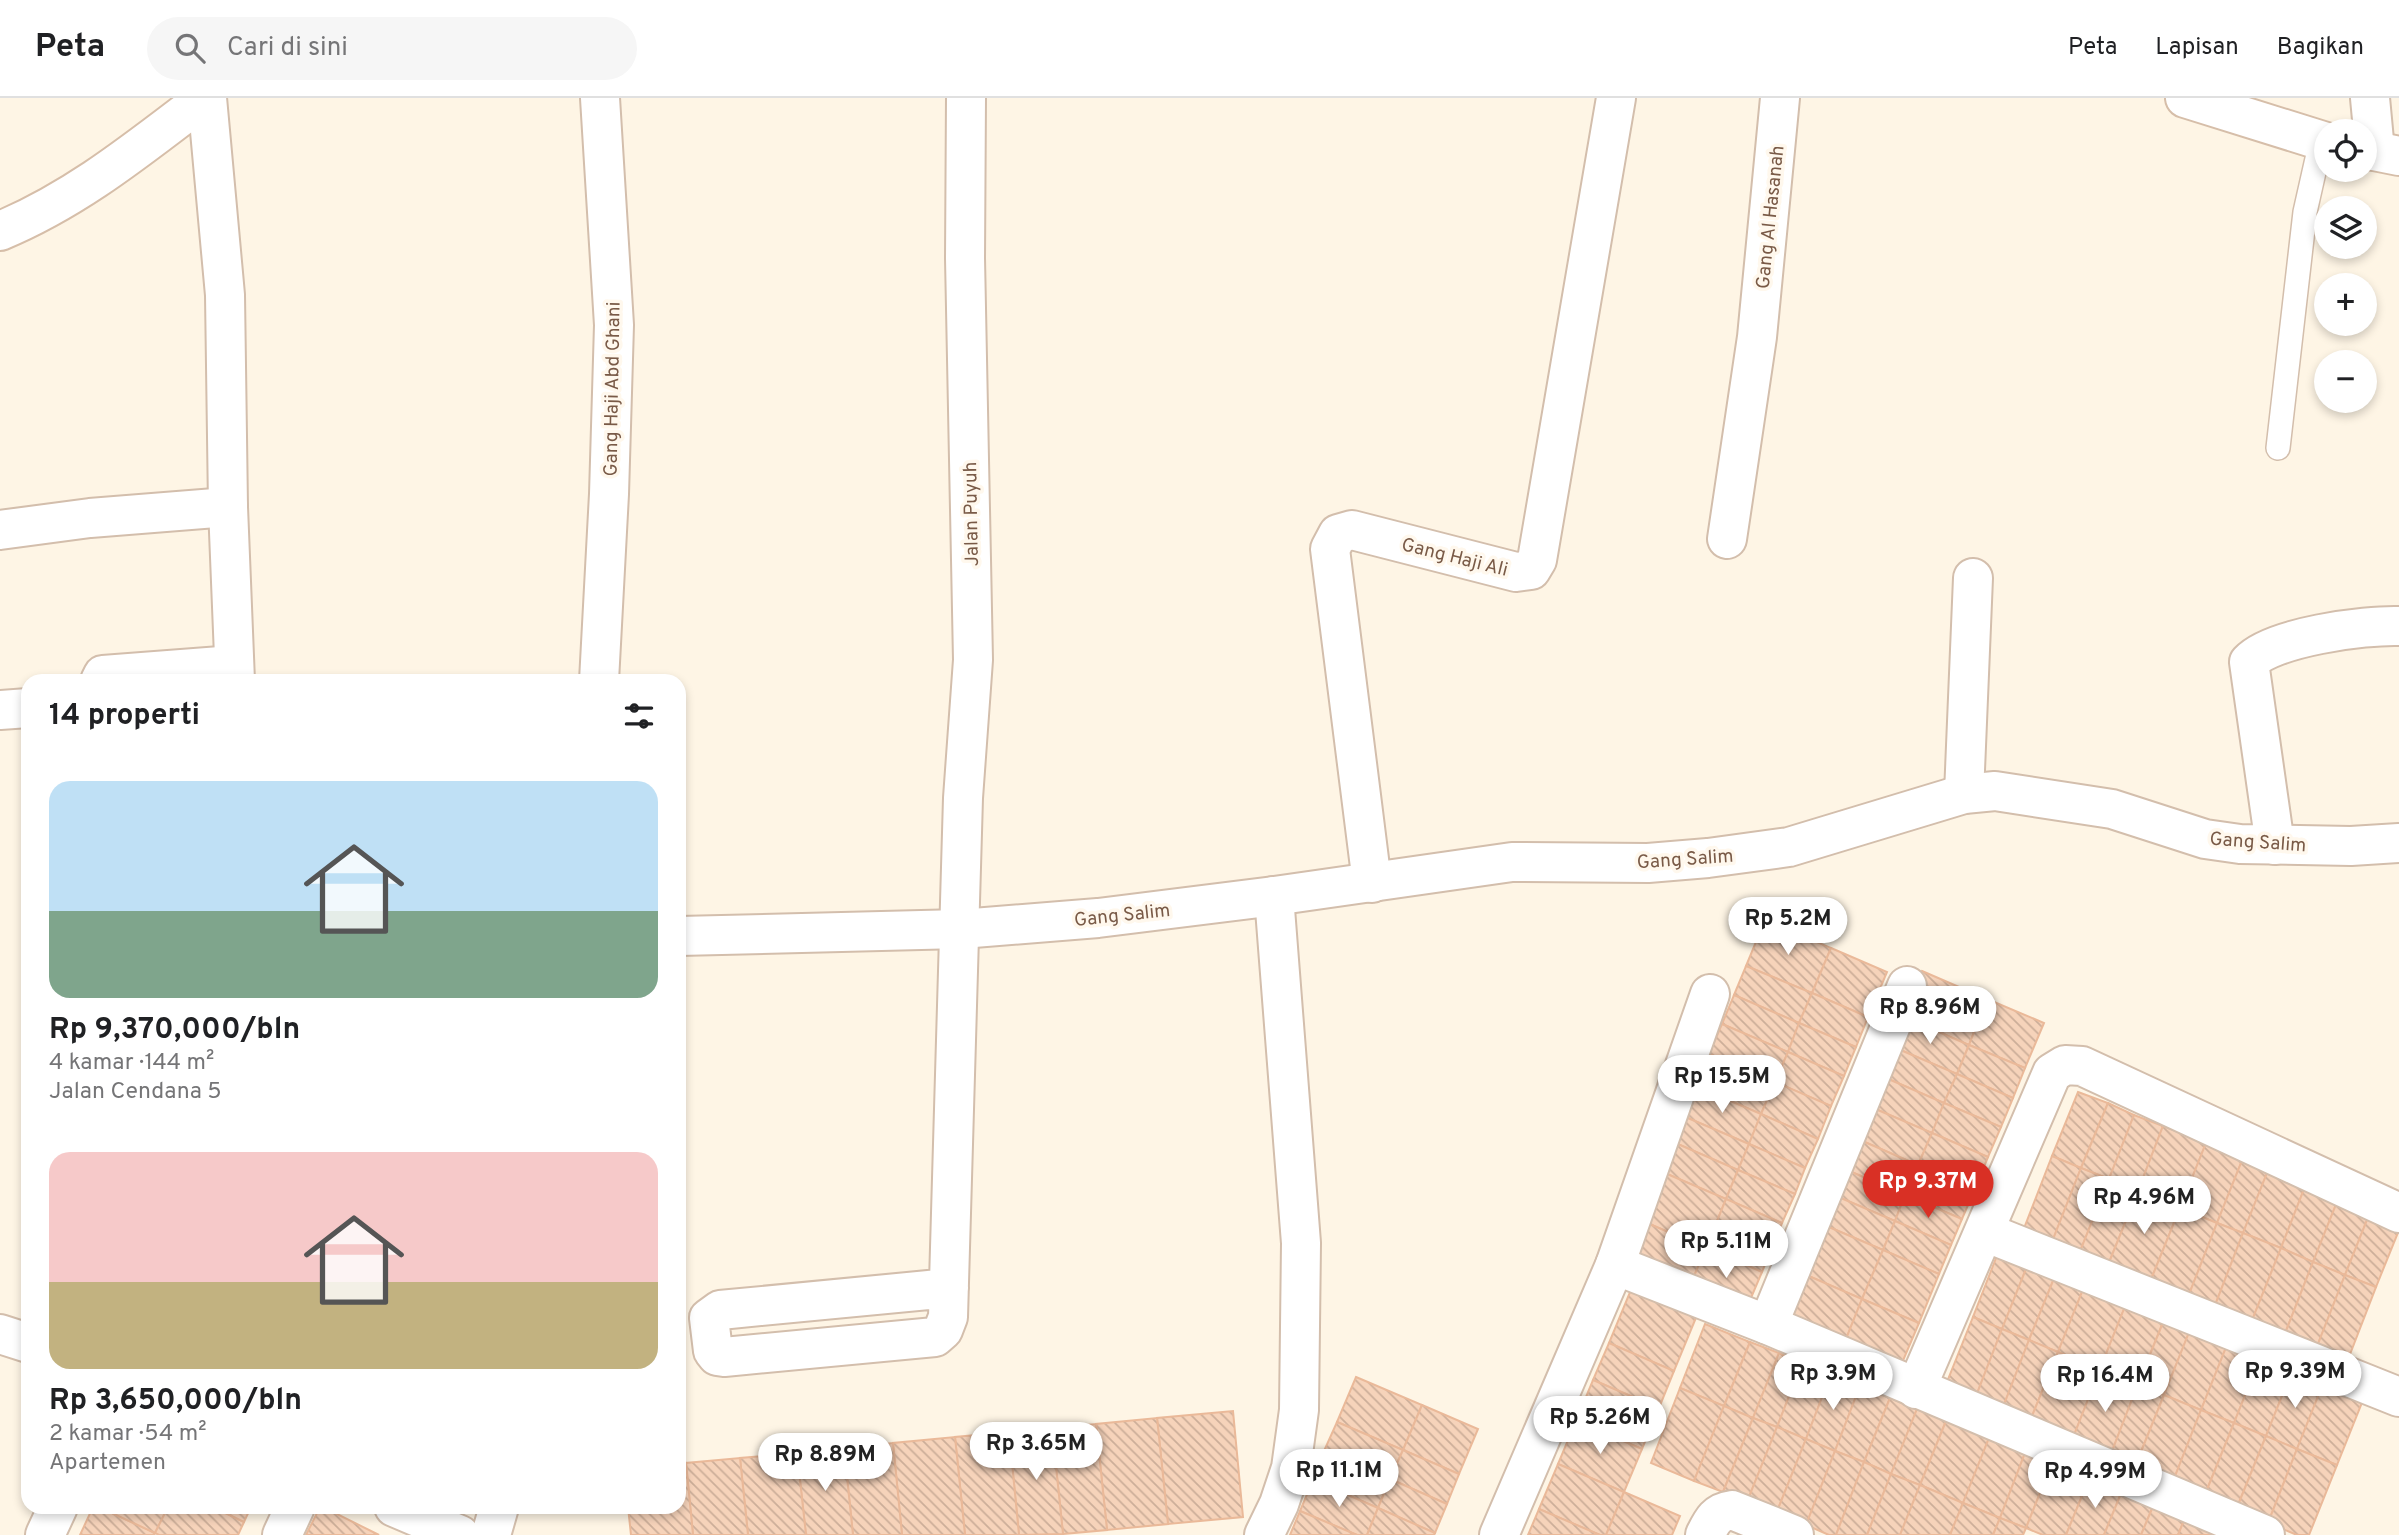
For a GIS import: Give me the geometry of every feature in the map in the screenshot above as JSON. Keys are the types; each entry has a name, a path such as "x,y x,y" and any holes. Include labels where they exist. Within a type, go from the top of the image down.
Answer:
{"street":[{"path":"0,231 54,206 106,174 206,98"},
{"path":"168,674 234,673 225,295 206,98"},
{"name":"Gang Haji Abd Ghani","path":"599,674 614,326 600,98"},
{"name":"Jalan Puyuh","path":"949,1288 720,1310 709,1318 713,1352 724,1357 935,1337 943,1330 948,1317 949,1288 961,929 963,798 973,660 965,272 965,98"},
{"name":"Gang Haji Ali","path":"1372,883 1330,549 1339,534 1352,530 1516,572 1531,570 1537,560 1616,98"},
{"name":"Gang Al Hasanah","path":"1727,539 1757,337 1780,98"},
{"path":"2185,98 2314,138"},
{"path":"2370,98 2379,152"},
{"path":"0,530 90,518 228,507"},
{"path":"1964,794 1973,578"},
{"path":"2275,845 2249,662 2257,653 2318,634 2399,626"},
{"path":"0,710 21,708"},
{"name":"Gang Salim","path":"686,936 961,929 1098,918 1512,862 1648,863 1708,858 1789,847 1964,794 1995,791 2112,808 2205,839 2240,844 2399,844"},
{"path":"1264,1535 1279,1504 1291,1468 1299,1410 1301,1243 1274,896"},
{"path":"1768,1325 1907,986"},
{"path":"1499,1535 1615,1265 1710,994"},
{"path":"1916,1389 2052,1073 2065,1065 2082,1066 2399,1213"},
{"path":"1985,1232 2399,1397"},
{"path":"1615,1265 1768,1325 2265,1535"},
{"path":"0,1334 21,1341"},
{"path":"1705,1535 1712,1520 1721,1511 1732,1510 1794,1535"},
{"path":"45,1535 55,1514"},
{"path":"282,1535 292,1514"},
{"path":"410,1514 460,1535"},
{"path":"491,1535 497,1514"}],"lane":[{"path":"2278,448 2305,212 2314,178"}],"building":[{"path":"1765,920 1831,948 1812,993 1746,966"},
{"path":"1831,948 1887,972 1868,1017 1812,993"},
{"path":"1746,966 1812,993 1799,1023 1734,995"},
{"path":"1922,971 1987,999 1969,1045 1904,1017"},
{"path":"1812,993 1868,1017 1856,1047 1799,1023"},
{"path":"1734,995 1799,1023 1788,1052 1722,1024"},
{"path":"1987,999 2044,1023 2025,1068 1969,1045"},
{"path":"1904,1017 1969,1045 1957,1074 1891,1046"},
{"path":"1799,1023 1856,1047 1844,1076 1788,1052"},
{"path":"1722,1024 1788,1052 1775,1082 1709,1054"},
{"path":"1969,1045 2025,1068 2013,1098 1957,1074"},
{"path":"1891,1046 1957,1074 1944,1103 1879,1075"},
{"path":"1788,1052 1844,1076 1831,1106 1775,1082"},
{"path":"1709,1054 1775,1082 1761,1114 1695,1086"},
{"path":"1957,1074 2013,1098 2001,1127 1944,1103"},
{"path":"1879,1075 1944,1103 1932,1133 1866,1105"},
{"path":"1775,1082 1831,1106 1818,1139 1761,1114"},
{"path":"1695,1086 1761,1114 1749,1144 1683,1116"},
{"path":"2078,1092 2108,1103 2081,1168 2052,1156"},
{"path":"1944,1103 2001,1127 1988,1157 1932,1133"},
{"path":"2108,1103 2134,1115 2109,1179 2081,1168"},
{"path":"1866,1105 1932,1133 1918,1165 1853,1137"},
{"path":"1761,1114 1818,1139 1805,1168 1749,1144"},
{"path":"2134,1115 2163,1126 2138,1191 2109,1179"},
{"path":"1683,1116 1749,1144 1738,1170 1673,1142"},
{"path":"2163,1126 2206,1143 2180,1208 2138,1191"},
{"path":"1932,1133 1988,1157 1975,1189 1918,1165"},
{"path":"1853,1137 1918,1165 1905,1195 1840,1167"},
{"path":"1673,1142 1738,1170 1726,1199 1660,1171"},
{"path":"2206,1143 2243,1158 2217,1223 2180,1208"},
{"path":"1749,1144 1805,1168 1795,1194 1738,1170"},
{"path":"2052,1156 2081,1168 2052,1242 2023,1231"},
{"path":"2243,1158 2269,1168 2243,1233 2217,1223"},
{"path":"1918,1165 1975,1189 1962,1219 1905,1195"},
{"path":"1840,1167 1905,1195 1895,1221 1829,1193"},
{"path":"2081,1168 2109,1179 2079,1254 2052,1242"},
{"path":"2269,1168 2306,1184 2281,1248 2243,1233"},
{"path":"1738,1170 1795,1194 1782,1223 1726,1199"},
{"path":"1660,1171 1726,1199 1706,1248 1640,1220"},
{"path":"2109,1179 2138,1191 2108,1265 2079,1254"},
{"path":"2306,1184 2339,1197 2313,1262 2281,1248"},
{"path":"2138,1191 2180,1208 2150,1282 2108,1265"},
{"path":"1829,1193 1895,1221 1883,1250 1817,1222"},
{"path":"1905,1195 1962,1219 1951,1245 1895,1221"},
{"path":"2339,1197 2371,1210 2345,1275 2313,1262"},
{"path":"1726,1199 1782,1223 1762,1272 1706,1248"},
{"path":"2180,1208 2217,1223 2188,1297 2150,1282"},
{"path":"2371,1210 2399,1230 2376,1287 2345,1275"},
{"path":"1640,1220 1706,1248 1689,1288 1623,1260"},
{"path":"1895,1221 1951,1245 1939,1274 1883,1250"},
{"path":"1817,1222 1883,1250 1862,1299 1797,1271"},
{"path":"2217,1223 2243,1233 2214,1308 2188,1297"},
{"path":"2243,1233 2281,1248 2251,1323 2214,1308"},
{"path":"1706,1248 1762,1272 1745,1312 1689,1288"},
{"path":"2281,1248 2313,1262 2284,1336 2251,1323"},
{"path":"1883,1250 1939,1274 1919,1323 1862,1299"},
{"path":"1998,1253 2028,1264 2002,1329 1973,1317"},
{"path":"2313,1262 2345,1275 2316,1349 2284,1336"},
{"path":"2028,1264 2055,1276 2029,1340 2002,1329"},
{"path":"1797,1271 1862,1299 1846,1339 1780,1312"},
{"path":"2345,1275 2376,1287 2347,1362 2316,1349"},
{"path":"2055,1276 2084,1287 2058,1352 2029,1340"},
{"path":"1635,1280 1700,1308 1674,1371 1609,1343"},
{"path":"2084,1287 2126,1304 2100,1369 2058,1352"},
{"path":"1862,1299 1919,1323 1902,1363 1846,1339"},
{"path":"2126,1304 2164,1320 2138,1384 2100,1369"},
{"path":"1973,1317 2002,1329 1973,1404 1943,1392"},
{"path":"2164,1320 2190,1330 2164,1395 2138,1384"},
{"path":"1705,1324 1750,1342 1724,1406 1680,1388"},
{"path":"2002,1329 2029,1340 2000,1415 1973,1404"},
{"path":"2190,1330 2227,1345 2201,1410 2164,1395"},
{"path":"2029,1340 2058,1352 2028,1426 2000,1415"},
{"path":"1750,1342 1779,1353 1753,1418 1724,1406"},
{"path":"1609,1343 1674,1371 1659,1408 1593,1380"},
{"path":"2227,1345 2260,1358 2234,1423 2201,1410"},
{"path":"2058,1352 2100,1369 2071,1443 2028,1426"},
{"path":"1779,1353 1802,1363 1777,1427 1753,1418"},
{"path":"2260,1358 2292,1371 2266,1436 2234,1423"},
{"path":"1802,1363 1831,1374 1806,1439 1777,1427"},
{"path":"2100,1369 2138,1384 2109,1459 2071,1443"},
{"path":"2292,1371 2323,1384 2297,1449 2266,1436"},
{"path":"1831,1374 1860,1386 1835,1451 1806,1439"},
{"path":"1356,1377 1422,1405 1403,1450 1337,1422"},
{"path":"1593,1380 1659,1408 1642,1449 1576,1421"},
{"path":"2138,1384 2164,1395 2134,1469 2109,1459"},
{"path":"2323,1384 2363,1400 2337,1465 2297,1449"},
{"path":"1860,1386 1890,1398 1864,1462 1835,1451"},
{"path":"1680,1388 1724,1406 1694,1481 1651,1463"},
{"path":"2164,1395 2201,1410 2172,1484 2134,1469"},
{"path":"1890,1398 1917,1409 1891,1474 1864,1462"},
{"path":"1422,1405 1478,1429 1459,1474 1403,1450"},
{"path":"1724,1406 1753,1418 1723,1492 1694,1481"},
{"path":"1917,1409 1946,1421 1920,1485 1891,1474"},
{"path":"2201,1410 2234,1423 2204,1497 2172,1484"},
{"path":"1233,1411 1243,1517 1168,1524 1157,1418"},
{"path":"1157,1418 1168,1524 1107,1530 1096,1424"},
{"path":"1753,1418 1777,1427 1747,1502 1723,1492"},
{"path":"1576,1421 1642,1449 1624,1492 1558,1464"},
{"path":"1946,1421 1989,1438 1963,1503 1920,1485"},
{"path":"1337,1422 1403,1450 1390,1479 1324,1451"},
{"path":"2234,1423 2266,1436 2236,1510 2204,1497"},
{"path":"1096,1424 1107,1530 1063,1534 1052,1428"},
{"path":"1777,1427 1806,1439 1776,1514 1747,1502"},
{"path":"1052,1428 1063,1534 1019,1535 1009,1432"},
{"path":"1009,1432 1019,1535 965,1535 955,1437"},
{"path":"2266,1436 2297,1449 2268,1523 2236,1510"},
{"path":"955,1437 965,1535 902,1535 893,1443"},
{"path":"1989,1438 2025,1453 2000,1518 1963,1503"},
{"path":"1806,1439 1835,1451 1806,1525 1776,1514"},
{"path":"893,1443 902,1535 853,1535 844,1448"},
{"path":"844,1448 853,1535 806,1535 797,1453"},
{"path":"2297,1449 2337,1465 2309,1535 2297,1535 2268,1523"},
{"path":"1403,1450 1459,1474 1447,1504 1390,1479"},
{"path":"1324,1451 1390,1479 1378,1508 1313,1480"},
{"path":"1835,1451 1864,1462 1836,1535 1829,1535 1806,1525"},
{"path":"797,1453 806,1535 748,1535 740,1458"},
{"path":"2025,1453 2052,1463 2026,1528 2000,1518"},
{"path":"740,1458 748,1535 693,1535 686,1463"},
{"path":"1864,1462 1891,1474 1867,1535 1836,1535"},
{"path":"686,1463 693,1535 631,1535 629,1514 686,1514"},
{"path":"2052,1463 2089,1479 2066,1535 2043,1535 2026,1528"},
{"path":"1558,1464 1624,1492 1606,1535 1600,1535 1539,1509"},
{"path":"1891,1474 1920,1485 1900,1535 1867,1535"},
{"path":"1390,1479 1447,1504 1435,1533 1378,1508"},
{"path":"2089,1479 2122,1491 2104,1535 2066,1535"},
{"path":"1313,1480 1378,1508 1367,1535 1357,1535 1300,1511"},
{"path":"1920,1485 1963,1503 1950,1535 1900,1535"},
{"path":"2122,1491 2154,1504 2141,1535 2104,1535"},
{"path":"1624,1492 1680,1516 1672,1535 1606,1535"},
{"path":"1963,1503 2000,1518 1993,1535 1950,1535"},
{"path":"2154,1504 2185,1518 2178,1535 2141,1535"},
{"path":"1378,1508 1435,1533 1367,1535"},
{"path":"1539,1509 1600,1535 1528,1535"},
{"path":"1300,1511 1357,1535 1290,1535"},
{"path":"90,1514 114,1514 155,1533 154,1535 80,1535"},
{"path":"114,1514 164,1514 155,1533"},
{"path":"164,1514 227,1514 244,1522 238,1535 155,1533"},
{"path":"227,1514 248,1514 244,1522"},
{"path":"316,1514 337,1514 379,1535 306,1535"},
{"path":"2000,1518 2026,1528 2023,1535 1993,1535"},
{"path":"2185,1518 2224,1535 2178,1535"}]}
